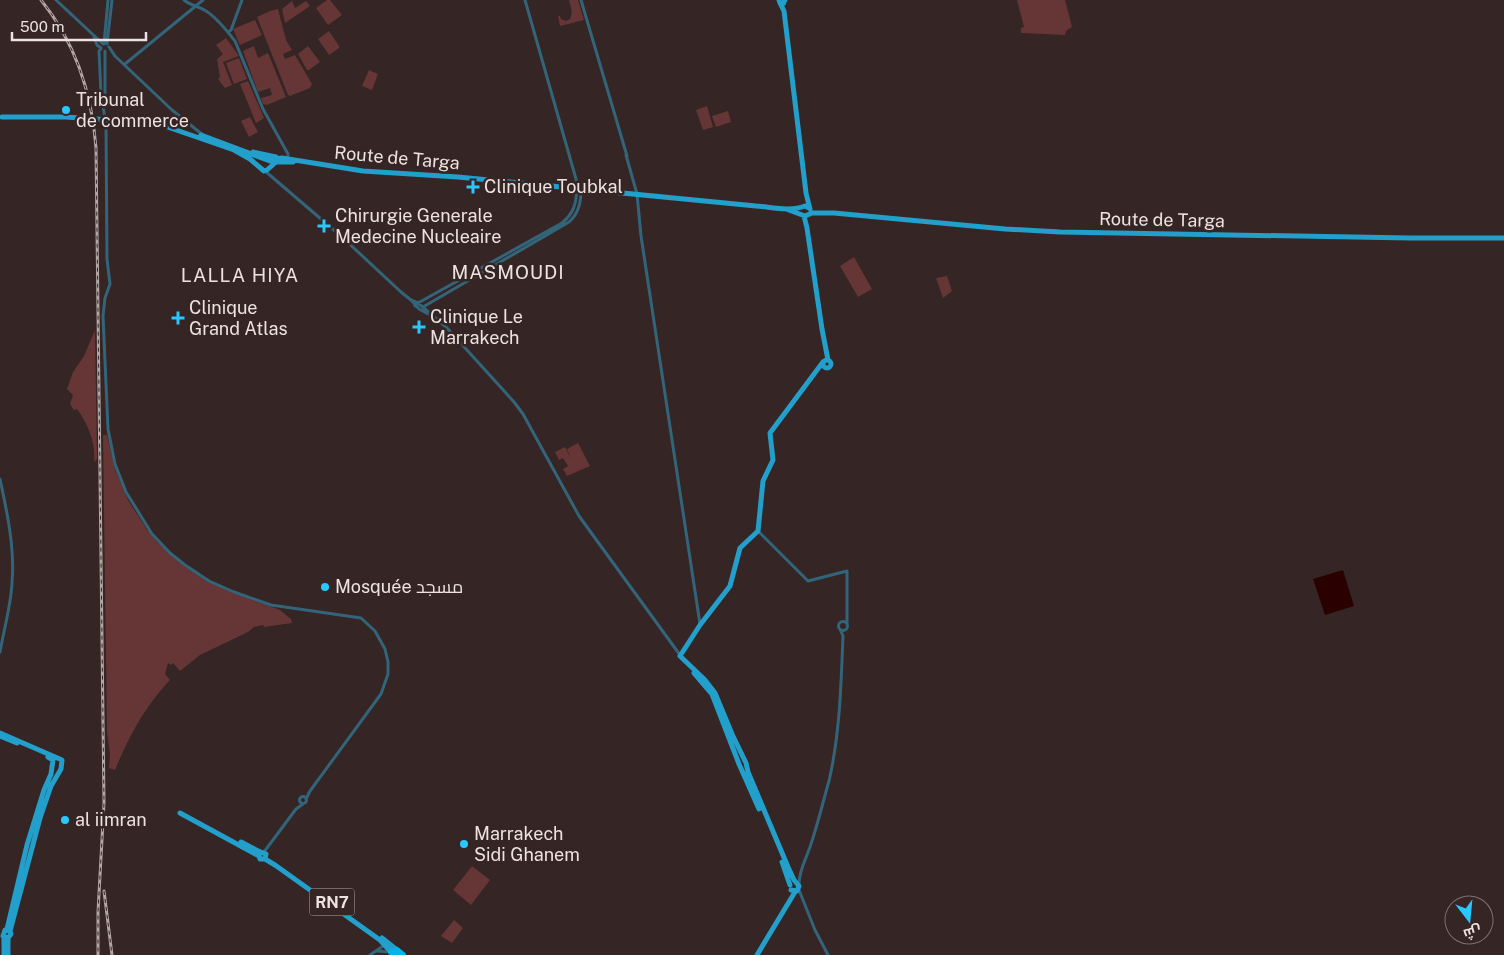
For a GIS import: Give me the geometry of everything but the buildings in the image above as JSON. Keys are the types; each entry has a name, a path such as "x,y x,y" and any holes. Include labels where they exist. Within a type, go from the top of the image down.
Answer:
{"highway":[{"name":"RN7","path":"395,950 403,955"}],"main road":[{"path":"757,955 795,888 712,689 706,680 680,656 700,625 730,586 740,548 758,531 763,481 773,460 770,434 816,372 825,363 822,329 807,228 806,193 782,1"},
{"path":"1,117 31,114 162,122 203,135 265,159"},
{"path":"1,117 66,117 156,123 234,150 261,170 267,170 265,159"},
{"path":"246,151 282,158"},
{"name":"Route de Targa","path":"265,159 282,158 363,171 458,177 1012,230 1410,238 1504,238"},
{"path":"258,166 259,161 265,159"},
{"name":"Route de Targa","path":"267,170 276,162 288,160"},
{"path":"0,732 62,760 61,769 50,786 5,932 8,955"},
{"path":"0,736 53,759 51,774 44,790 27,845 5,932 4,955"},
{"name":"RN7","path":"180,812 263,855 395,950"}],"street":[{"path":"56,0 104,48 115,56"},
{"path":"105,114 101,95 108,0"},
{"path":"112,0 104,48 107,259 110,284 105,298 103,316 108,426 115,464 126,492 137,512 157,539 170,553 200,575 234,592 272,605 361,618 375,631 387,654 388,674 380,697 263,855"},
{"path":"184,0 190,5 207,12 228,32 236,44 263,109 285,150 288,160"},
{"path":"125,64 203,0"},
{"path":"228,32 242,0"},
{"path":"424,309 569,222 580,206 579,188 525,0"},
{"path":"581,0 637,195 700,625"},
{"path":"98,42 203,135"},
{"path":"182,128 185,124 184,120"},
{"path":"282,158 285,156 285,150"},
{"path":"267,170 271,177 342,237 411,300 451,332 519,408 579,516 680,656"},
{"path":"267,170 275,180"},
{"path":"416,304 562,223 574,209 579,188"},
{"path":"0,478 13,561 12,585 0,652"},
{"path":"758,531 808,581 847,571 847,623 843,636 839,729 835,754 811,845 795,888 828,955"},
{"path":"843,636 839,624 847,615"},
{"path":"842,622 847,623"},
{"path":"840,629 846,629"},
{"path":"301,802 300,798 305,798"},
{"path":"370,955 387,943"},
{"path":"377,951 395,950"}],"shaded area":[{"path":"330,0 342,15 328,25 316,8"},
{"path":"569,0 578,0 584,20 560,26 558,16 566,21 570,19 572,12"},
{"path":"1017,0 1065,0 1072,27 1066,31 1065,35 1021,33 1021,28 1024,27"},
{"path":"292,1 295,8 306,1 310,6 285,23 282,9"},
{"path":"278,9 286,40 292,50 283,54 285,59 295,55 312,84 310,88 290,96 257,17"},
{"path":"255,20 262,35 240,45 233,29"},
{"path":"329,31 339,48 329,55 318,39"},
{"path":"226,38 239,56 223,62 232,85 225,88 218,79 220,77 217,59 223,54 216,45"},
{"path":"254,46 258,58 268,53 286,97 267,105 263,104 261,98 272,95 270,88 258,92 243,51"},
{"path":"308,46 320,62 307,70 298,54"},
{"path":"239,58 247,79 234,84 226,63"},
{"path":"369,70 378,74 372,90 362,86"},
{"path":"248,81 264,118 256,123 240,84"},
{"path":"707,106 713,127 703,130 696,110"},
{"path":"728,111 731,122 716,127 712,116"},
{"path":"250,117 258,132 249,137 241,121"},
{"path":"854,257 872,289 858,297 840,266"},
{"path":"947,276 952,291 943,298 936,278"},
{"path":"95,330 97,459 94,462 94,448 88,427 77,409 74,410 70,404 73,395 67,389 73,372 84,356"},
{"path":"103,435 107,435 115,469 128,500 156,541 184,566 207,581 280,610 291,619 292,623 254,627 248,632 200,655 180,671 173,663 171,665 168,663 165,674 170,680 138,722 115,770 109,768 110,755 107,731"},
{"path":"578,443 590,466 567,476 563,469 568,466 563,458 559,460 555,452 565,447 571,459 567,449"},
{"path":"1343,570 1354,606 1325,615 1313,579"},
{"path":"472,866 490,880 471,905 453,890"},
{"path":"454,920 463,928 452,943 441,936"}],"railway":[{"path":"41,0 63,33 80,70 90,108 96,148 104,803 98,912 98,955"},
{"path":"104,891 112,955"}],"place":[{"name":"Tribunal de commerce","path":"66,110"},
{"name":"Clinique Toubkal","path":"473,187"},
{"name":"Chirurgie Generale Medecine Nucleaire","path":"324,226"},
{"name":"Clinique Grand Atlas","path":"178,318"},
{"name":"Clinique Le Marrakech","path":"419,327"},
{"name":"Mosquée مسجد","path":"325,587"},
{"name":"al iimran","path":"65,820"},
{"name":"Marrakech Sidi Ghanem","path":"464,844"}],"district":[{"name":"MASMOUDI","path":"508,272"},
{"name":"LALLA HIYA","path":"240,275"}]}
